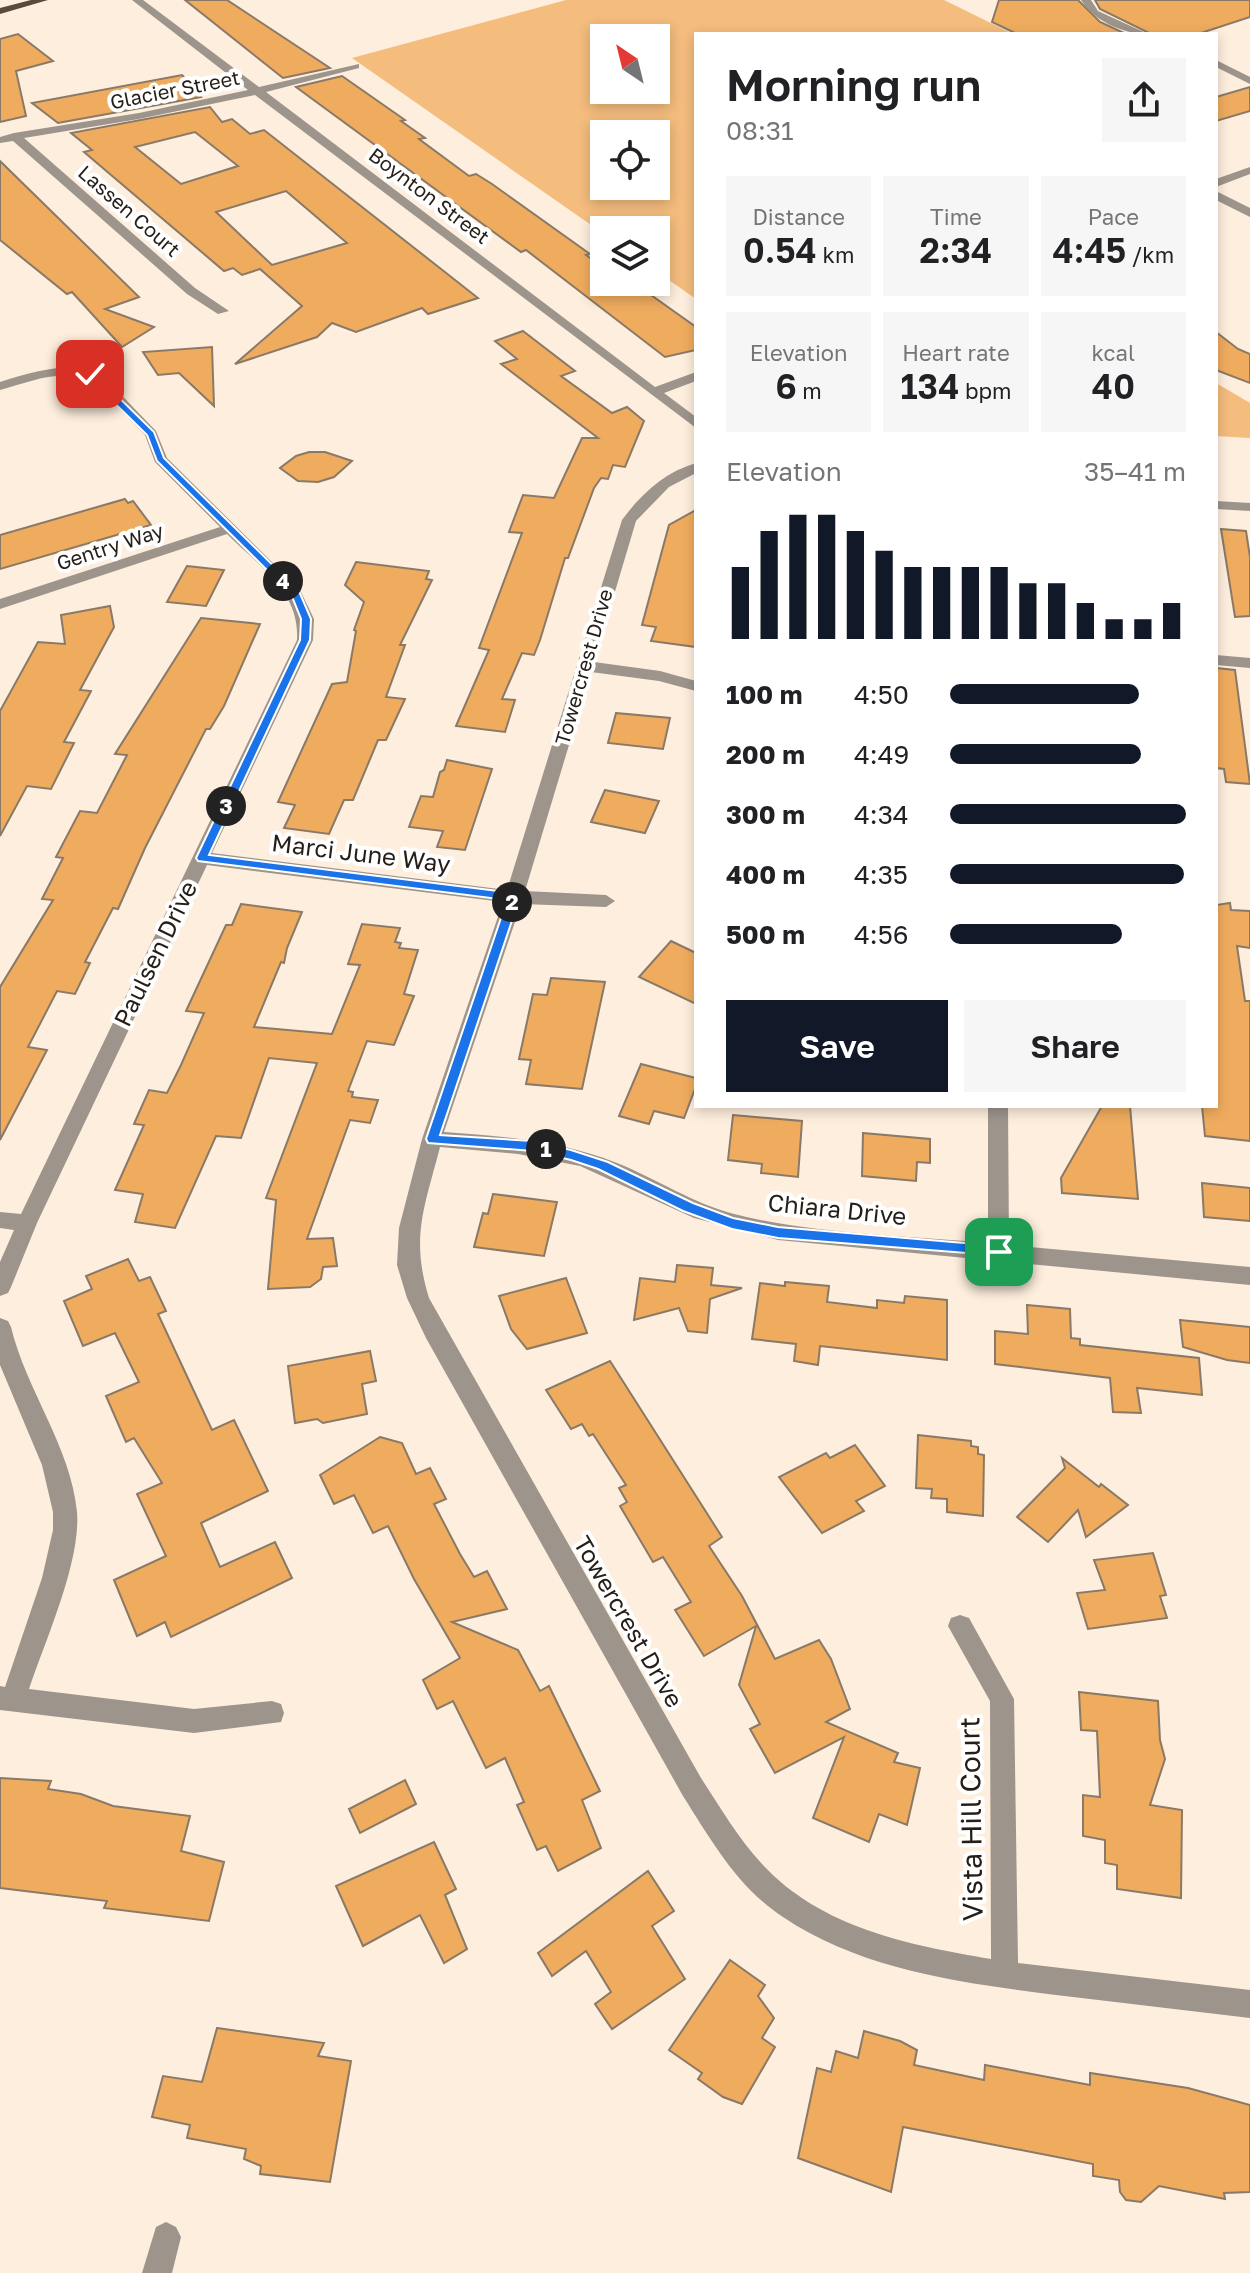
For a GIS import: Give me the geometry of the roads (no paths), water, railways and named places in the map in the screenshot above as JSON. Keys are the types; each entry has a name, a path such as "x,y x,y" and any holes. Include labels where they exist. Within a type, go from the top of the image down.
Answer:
{"main road":[{"path":"0,11 43,0"}],"street":[{"name":"Boynton Street","path":"137,0 694,422"},
{"path":"1086,0 1094,13 1138,32"},
{"path":"1218,64 1250,81"},
{"name":"Glacier Street","path":"0,140 259,92 355,66"},
{"name":"Lassen Court","path":"14,136 191,291 223,311"},
{"path":"1218,182 1250,170"},
{"path":"1218,196 1250,213"},
{"name":"Paulsen Drive","path":"0,386 53,373 73,371 90,374 151,434 160,459 295,593 306,619 305,640 27,1223 0,1287"},
{"path":"654,392 694,377"},
{"name":"Towercrest Drive","path":"694,468 664,484 629,520 619,545 514,897 432,1139 409,1228 408,1265 418,1298 434,1332 654,1721 724,1837 761,1882 805,1916 878,1949 1005,1975 1250,2004"},
{"path":"1218,505 1250,507"},
{"name":"Gentry Way","path":"0,604 231,528"},
{"path":"1218,660 1250,663"},
{"path":"585,666 660,676 694,685"},
{"name":"Marci June Way","path":"202,858 514,897"},
{"path":"514,897 606,901"},
{"path":"998,1108 999,1252"},
{"name":"Chiara Drive","path":"432,1139 533,1146 571,1155 603,1166 688,1207 732,1223 778,1232 1250,1276"},
{"path":"0,1220 27,1223"},
{"path":"0,1327 55,1474 65,1513 62,1548 6,1699 194,1721 272,1713"},
{"name":"Vista Hill Court","path":"960,1626 1002,1699 1005,1975"},
{"path":"157,2273 166,2237"}]}
